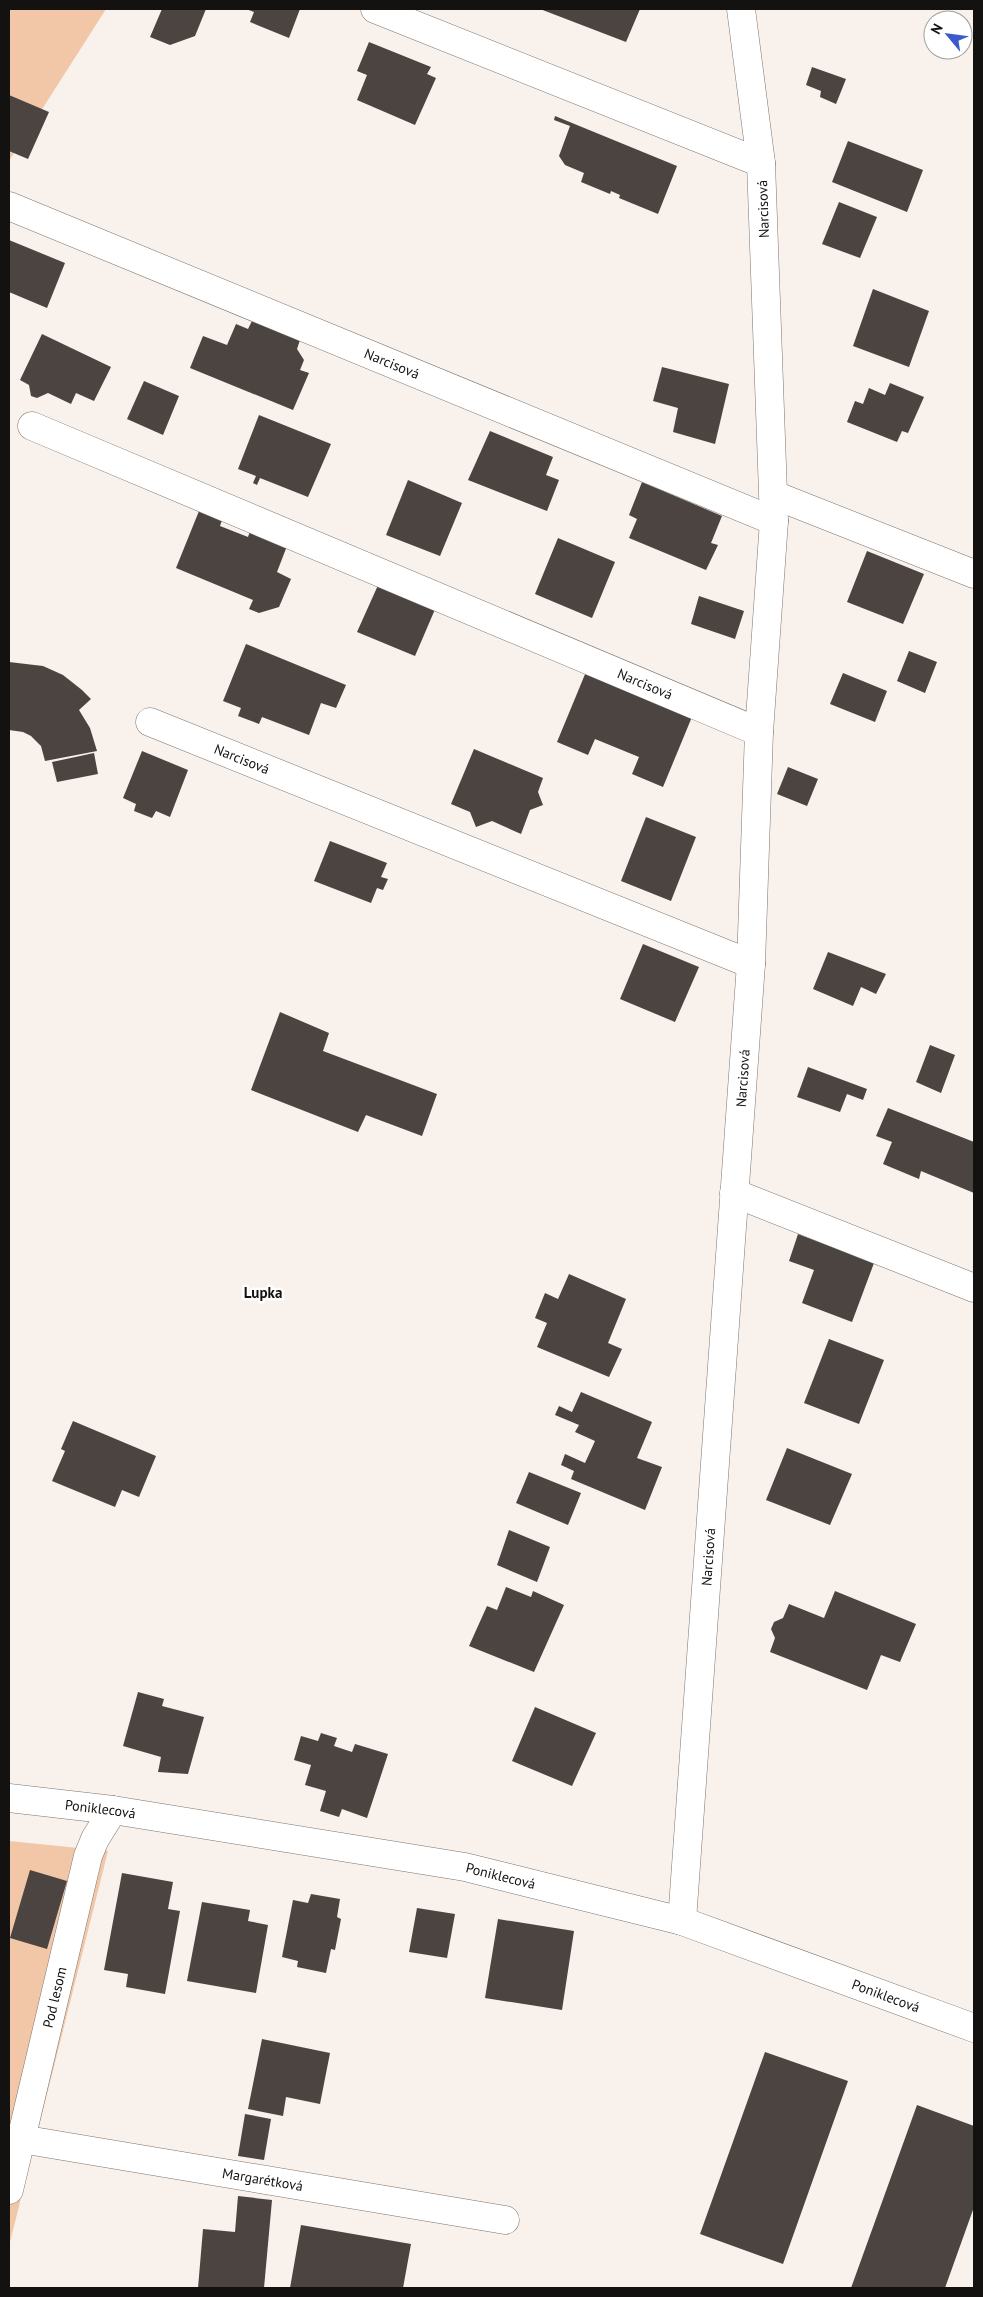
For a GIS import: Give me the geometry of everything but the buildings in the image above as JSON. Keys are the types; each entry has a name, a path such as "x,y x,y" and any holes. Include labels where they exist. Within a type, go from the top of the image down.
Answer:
{"street":[{"name":"Narcisová","path":"375,9 761,163"},
{"name":"Narcisová","path":"682,1921 750,964 760,732 774,508 761,163 741,9"},
{"name":"Narcisová","path":"9,206 774,508 974,574"},
{"name":"Narcisová","path":"32,426 760,732"},
{"name":"Narcisová","path":"150,722 750,964"},
{"path":"734,1193 974,1288"},
{"name":"Poniklecová","path":"9,1798 112,1810 465,1867 682,1921 974,2028"},
{"name":"Pod lesom","path":"9,2190 88,1856 95,1839 112,1810"},
{"name":"Margarétková","path":"21,2139 505,2220"}],"shaded area":[{"path":"9,9 106,9 9,161"},
{"path":"9,1841 108,1851 9,2246"}],"district":[{"name":"Lupka","path":"263,1292"}]}
